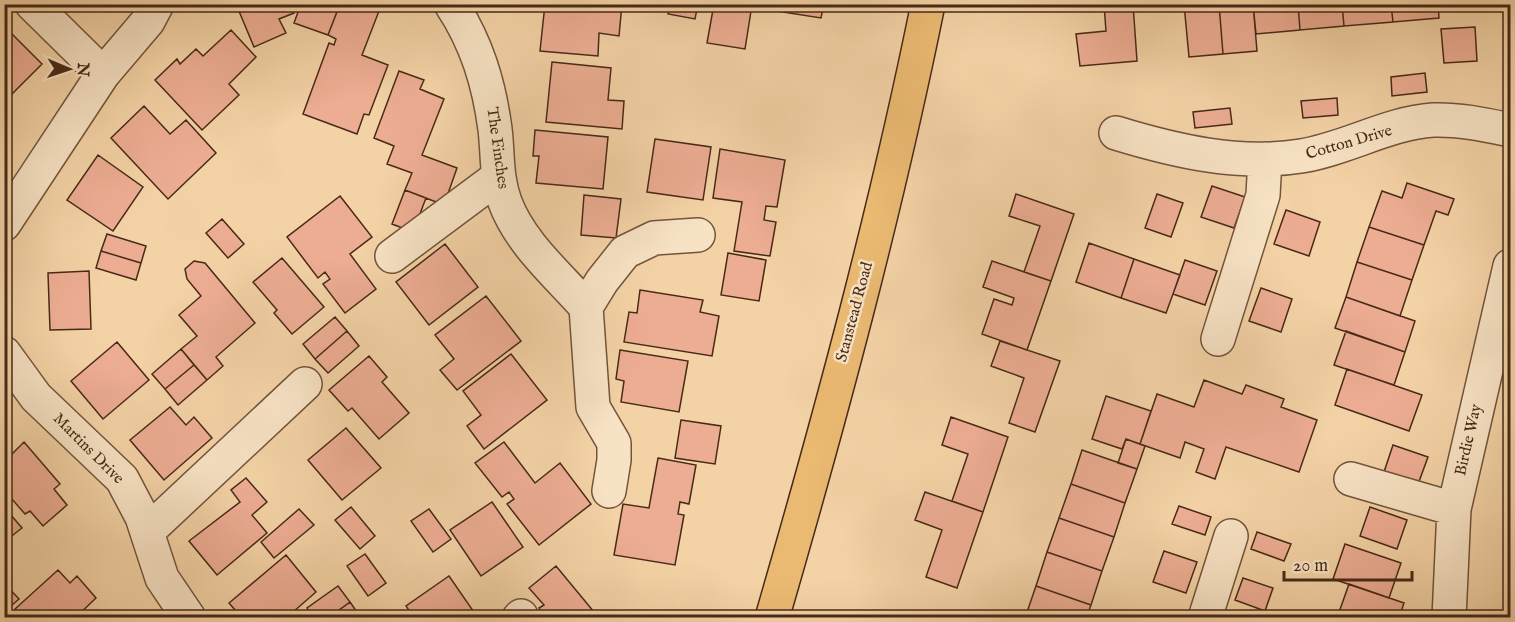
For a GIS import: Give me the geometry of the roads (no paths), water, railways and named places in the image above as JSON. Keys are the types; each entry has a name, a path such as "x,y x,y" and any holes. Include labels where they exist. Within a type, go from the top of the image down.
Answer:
{"main road":[{"name":"Stanstead Road","path":"772,618 816,465 878,224 928,4"}],"street":[{"path":"32,4 103,74"},
{"path":"4,224 103,74 148,21 157,4"},
{"name":"The Finches","path":"451,4 462,22 486,76 495,131 498,177 506,204 523,237 586,307"},
{"name":"Cotton Drive","path":"1116,133 1190,153 1265,159 1299,157 1336,149 1387,131 1433,120 1480,124 1510,130"},
{"path":"1218,339 1263,195 1265,159"},
{"path":"392,256 498,177"},
{"path":"609,491 614,443 593,407 586,307 602,281 625,252 654,238 698,235"},
{"name":"Birdie Way","path":"1449,618 1454,509 1510,266"},
{"name":"Martins Drive","path":"6,360 36,397 122,479 147,532 162,578 189,618"},
{"path":"147,532 305,384"},
{"path":"1351,479 1454,509"},
{"path":"1205,618 1231,536"}]}
